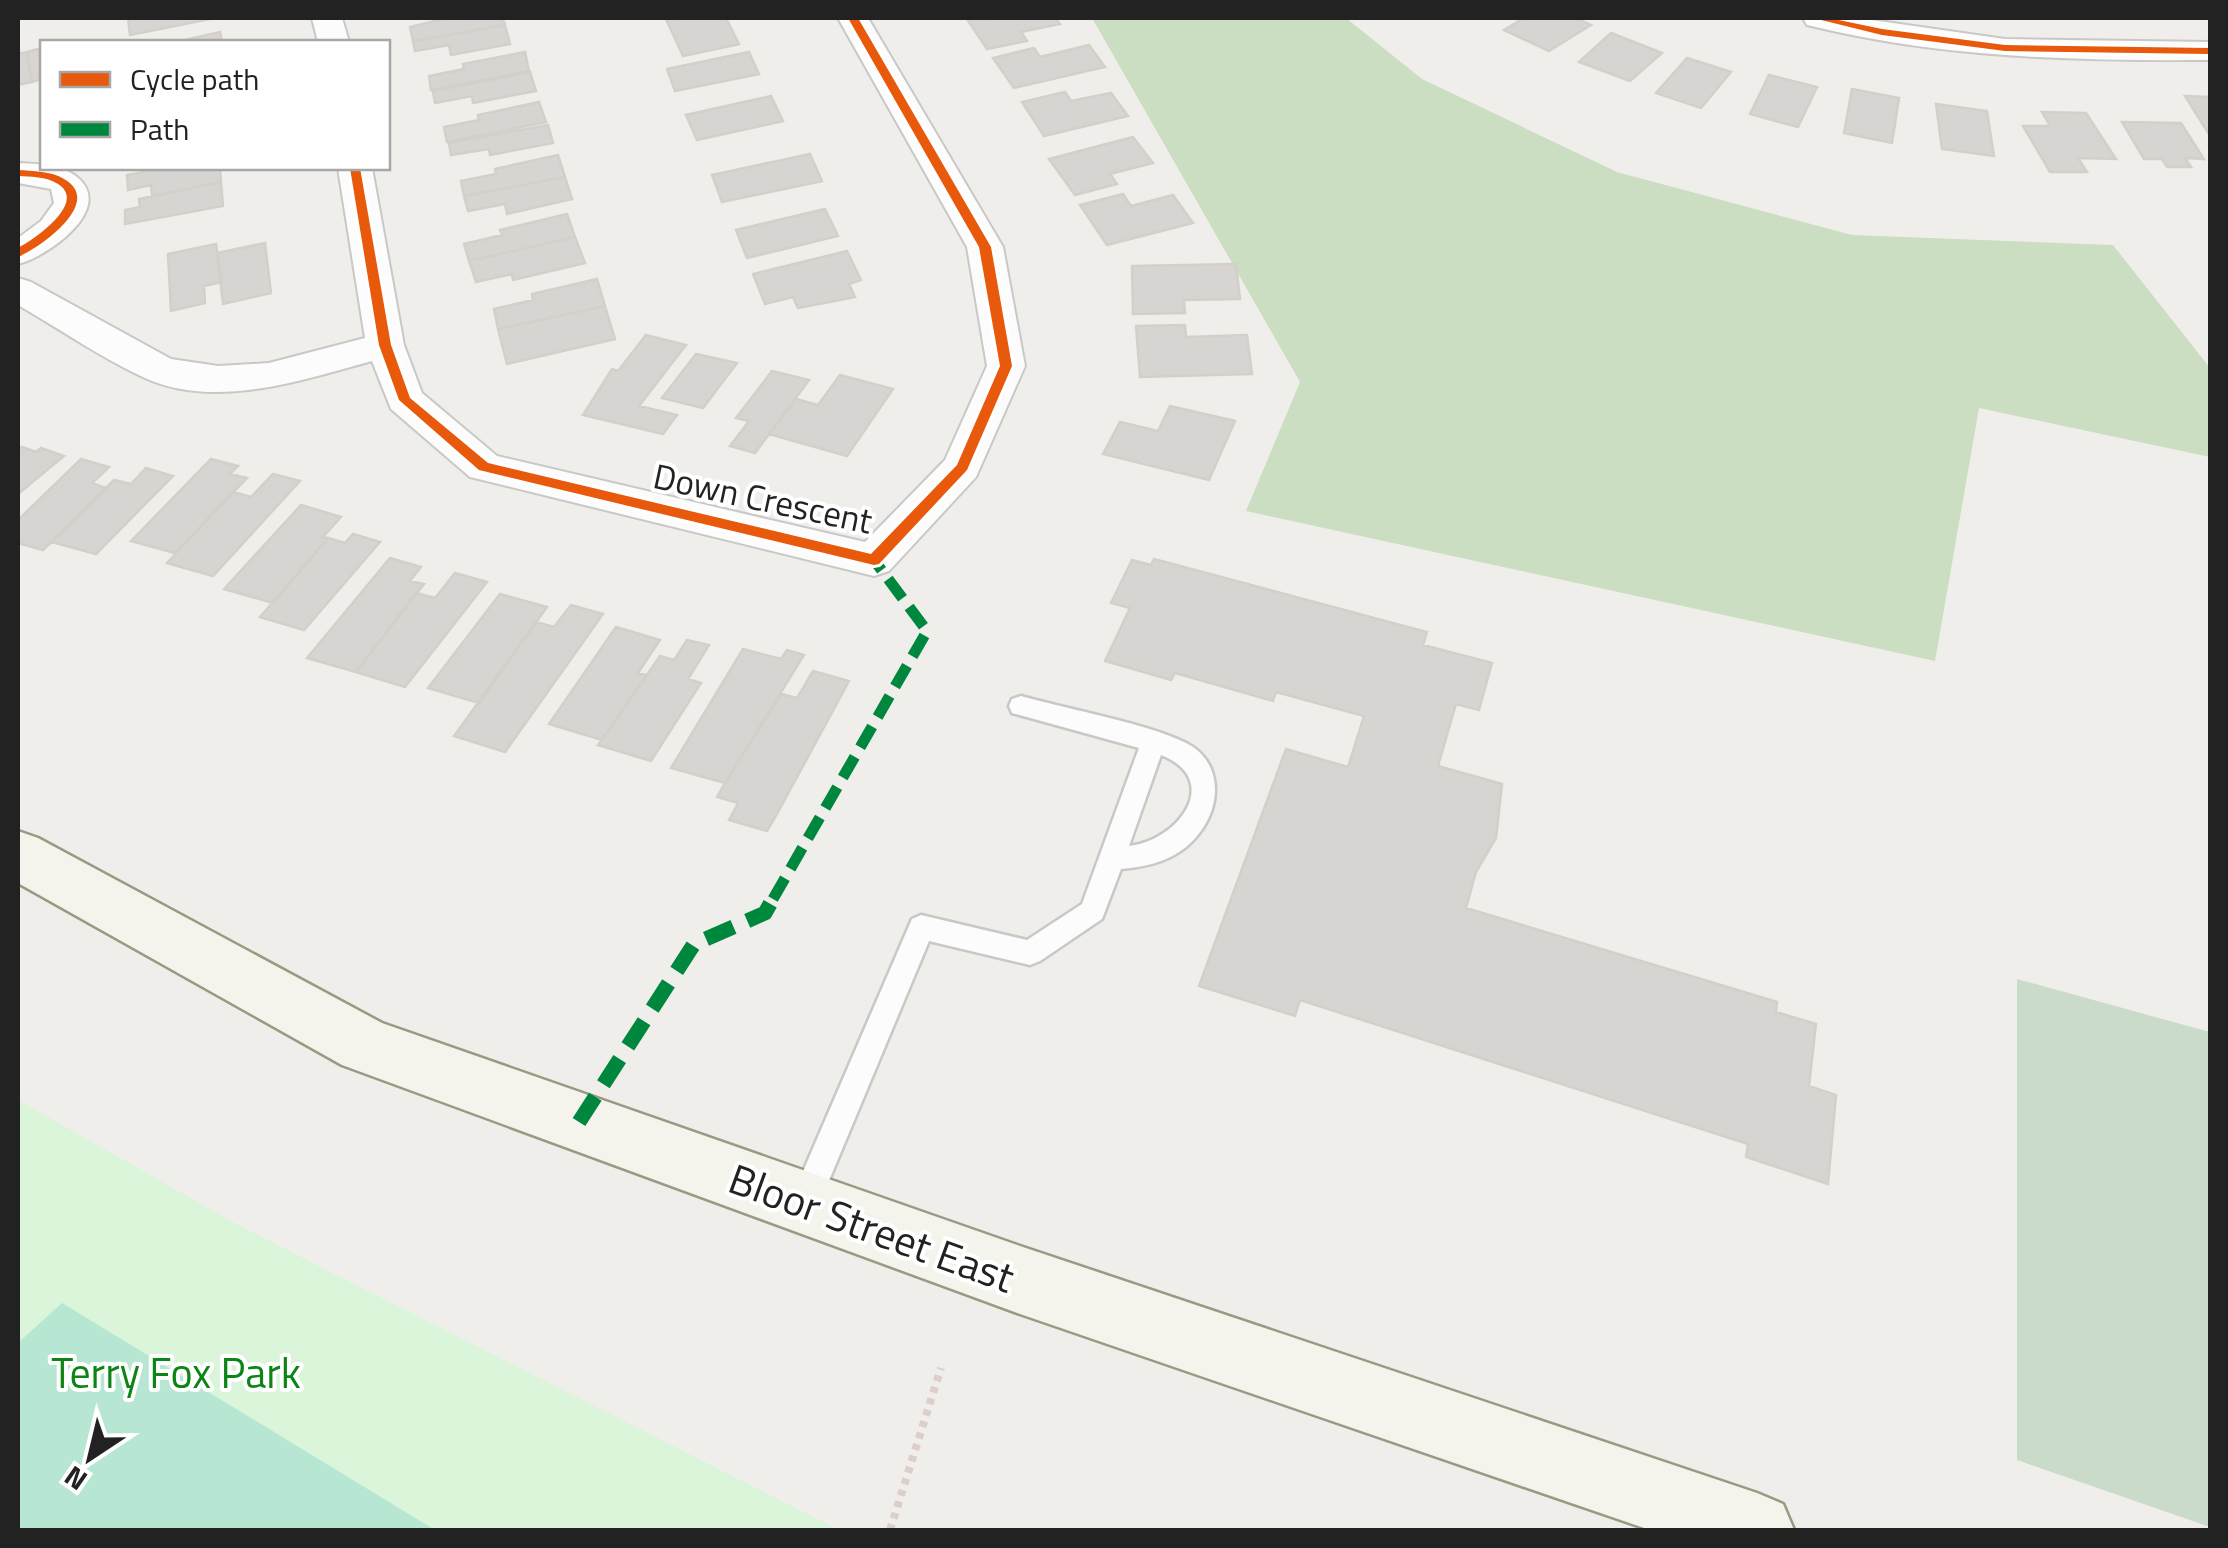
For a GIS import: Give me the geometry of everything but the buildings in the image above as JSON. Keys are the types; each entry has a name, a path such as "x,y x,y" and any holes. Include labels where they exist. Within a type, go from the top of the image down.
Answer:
{"main road":[{"name":"Bloor Street East","path":"18,854 364,1045 804,1204 1757,1530"}],"street":[{"name":"Down Crescent","path":"355,170 386,345 406,400 484,466 874,560 962,467 1006,366 985,247 854,18"},
{"path":"1818,18 1882,32 2006,48 2210,50"},
{"path":"18,173 54,178 68,187 72,200 70,214 57,230 18,254"},
{"path":"18,290 161,370 218,378 269,376 386,345"}],"lane":[{"path":"1020,706 1153,742 1188,757 1201,777 1203,801 1194,824 1181,839 1153,854 1112,858"},
{"path":"804,1204 921,927 1030,953 1094,911 1153,742"}],"path":[{"path":"890,1530 941,1368"}],"green space":[{"path":"1092,18 1346,18 1422,79 1617,172 1852,235 2113,245 2210,368 2210,457 1979,408 1935,661 1246,511 1300,382"},
{"path":"2017,979 2210,1032 2210,1527 2017,1460"},
{"name":"Terry Fox Park","path":"18,1100 240,1226 839,1530 18,1530"},
{"path":"62,1303 435,1530 18,1530 18,1343"}],"marked path":[{"path":"579,1122 694,944 765,913 927,631 874,560"}],"cycle path":[{"path":"355,170 385,345 405,400 484,467 874,560 962,467 1006,366 985,247 853,18"},
{"path":"1818,18 1882,32 2005,48 2210,51"},
{"path":"18,173 45,175 63,182 71,191 65,216 37,242 18,253"}]}
